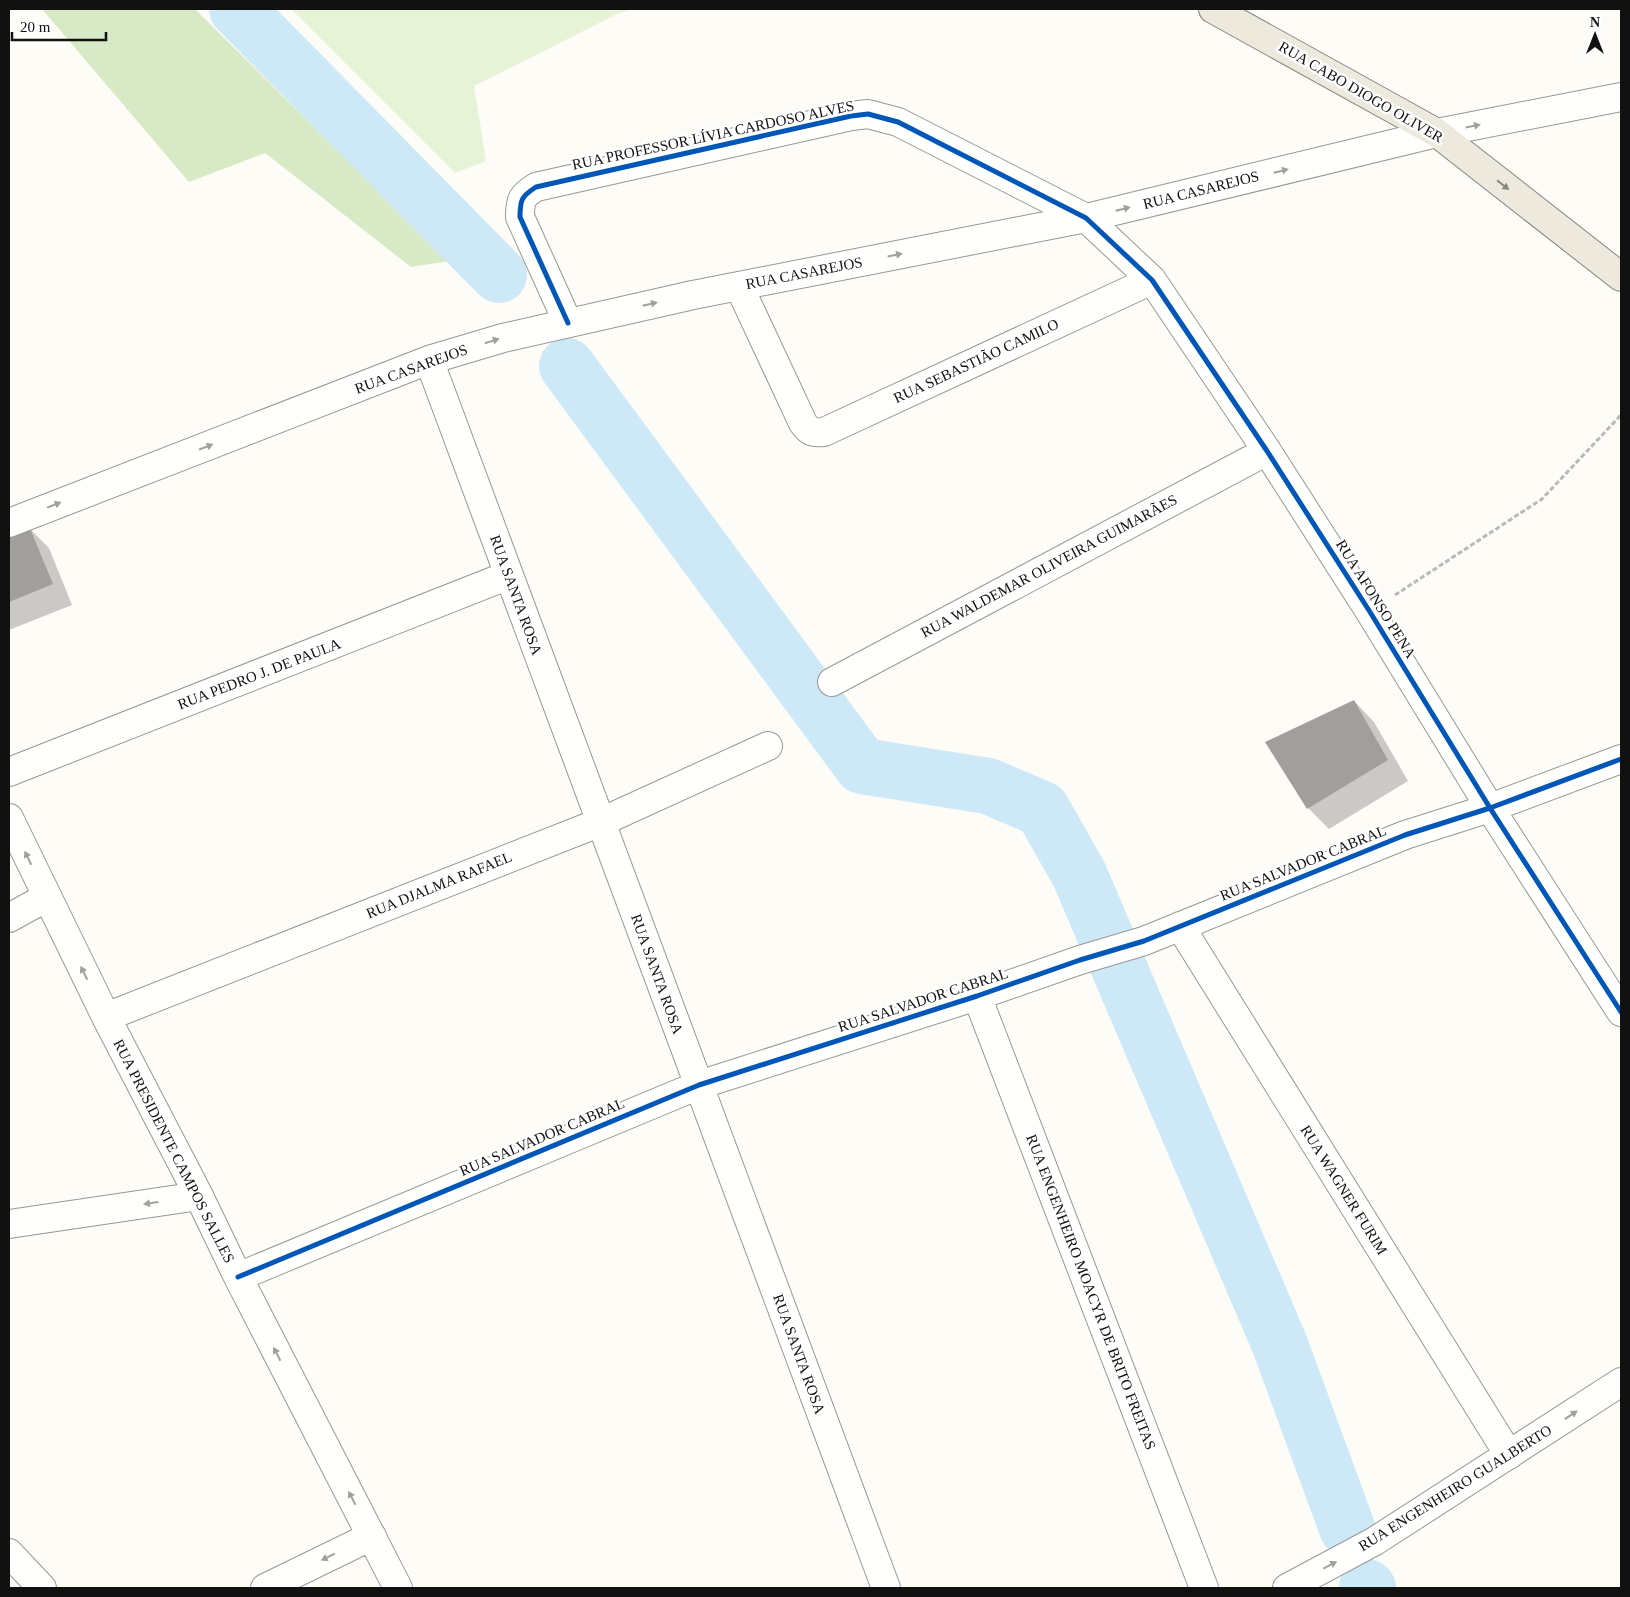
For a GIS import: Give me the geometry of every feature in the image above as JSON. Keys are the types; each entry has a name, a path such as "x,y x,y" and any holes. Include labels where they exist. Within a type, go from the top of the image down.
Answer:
{"main road":[{"name":"RUA CABO DIOGO OLIVER","path":"1213,9 1437,133 1621,278"}],"street":[{"name":"RUA CASAREJOS","path":"9,523 429,360 503,338 739,286 1086,218 1437,133 1621,97"},
{"name":"RUA PROFESSOR LÍVIA CARDOSO ALVES","path":"568,323 520,216 520,204 524,195 536,187 851,116 868,114 898,122 1086,218"},
{"name":"RUA AFONSO PENA","path":"1086,218 1152,280 1267,451 1370,612 1490,808 1621,1012"},
{"name":"RUA SEBASTIÃO CAMILO","path":"739,286 803,423 808,430 815,433 824,432 1152,280"},
{"name":"RUA SANTA ROSA","path":"429,360 886,1588"},
{"name":"RUA WALDEMAR OLIVEIRA GUIMARÃES","path":"832,682 1267,451"},
{"name":"RUA PEDRO J. DE PAULA","path":"9,772 509,575"},
{"name":"RUA DJALMA RAFAEL","path":"106,1017 600,822 768,746"},
{"name":"RUA SALVADOR CABRAL","path":"238,1277 699,1085 977,996 1080,960 1144,941 1405,835 1490,808 1621,759"},
{"name":"RUA PRESIDENTE CAMPOS SALLES","path":"9,818 106,1017 398,1588"},
{"path":"9,918 47,897"},
{"name":"RUA WAGNER FURIM","path":"1180,926 1509,1455"},
{"name":"RUA ENGENHEIRO MOACYR DE BRITO FREITAS","path":"977,996 1204,1588"},
{"path":"9,1224 199,1196"},
{"name":"RUA ENGENHEIRO GUALBERTO","path":"1287,1588 1374,1541 1621,1382"},
{"path":"265,1588 372,1536"},
{"path":"9,1553 42,1588"}],"path":[{"path":"1370,612 1542,499 1621,414"}],"green space":[{"path":"42,9 195,9 449,261 411,267 265,153 189,182"},
{"path":"291,9 632,9 617,14 474,86 486,161 455,173"}],"building":[{"path":"29,526 53,584 9,602 9,534"},
{"path":"1354,700 1388,760 1307,809 1265,742"}],"waterway":[{"path":"237,9 499,275"},
{"path":"567,366 862,766 988,786 1042,809 1079,874 1280,1345 1347,1528"}],"cycle path":[{"path":"568,323 520,217 523,199 531,190 536,187 851,116 868,114 898,122 1086,218 1152,280 1267,451 1370,612 1490,808 1621,1012"},
{"path":"238,1277 699,1085 977,996 1080,960 1144,941 1405,835 1490,808 1621,759"}]}
